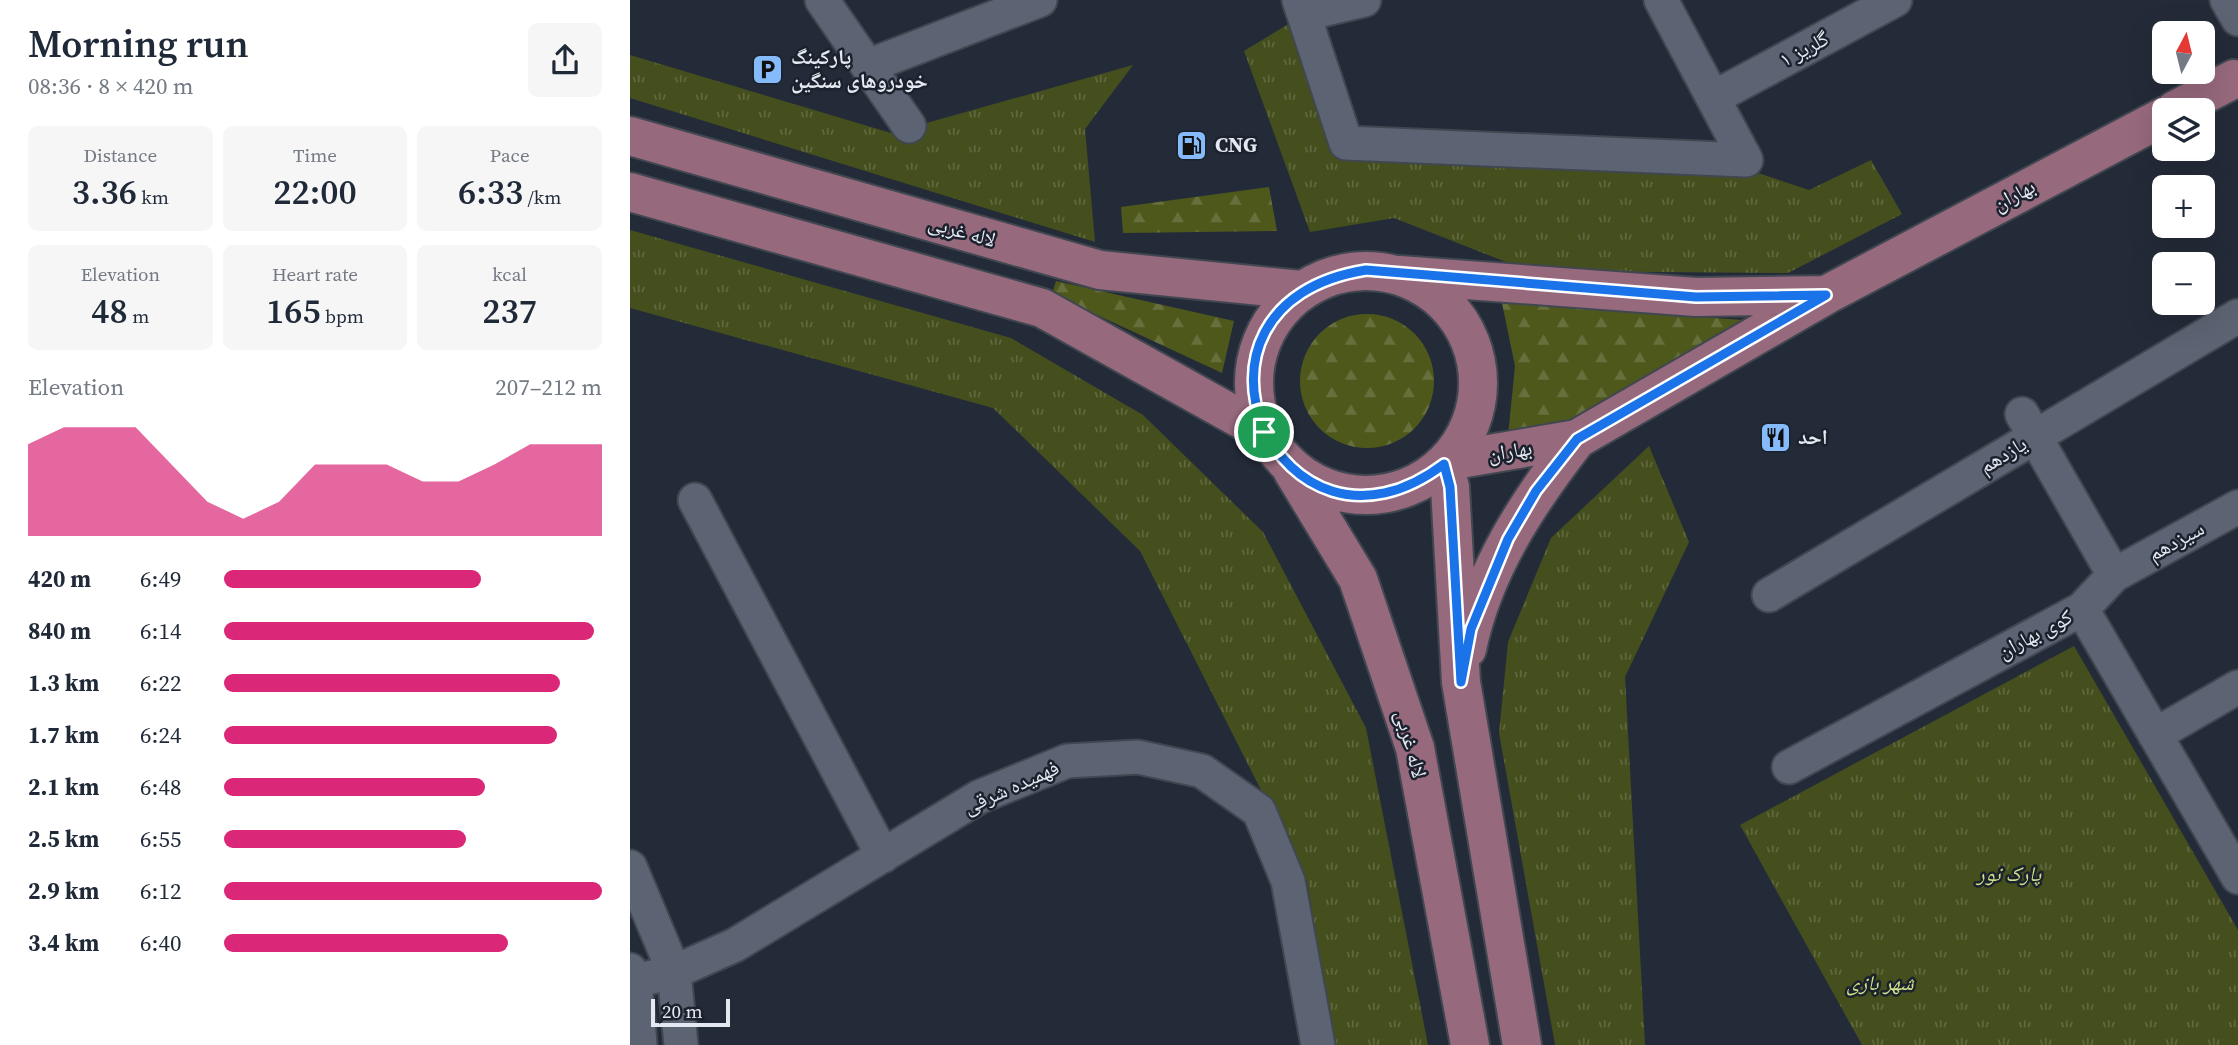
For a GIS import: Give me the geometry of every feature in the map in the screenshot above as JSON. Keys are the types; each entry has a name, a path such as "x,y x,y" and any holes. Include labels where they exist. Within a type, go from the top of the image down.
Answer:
{"main road":[{"path":"2194,98 2237,71"},
{"name":"بهاران","path":"1446,462 1577,439 1826,295 2152,123"},
{"name":"لاله غربی","path":"630,136 1100,270 1301,290"},
{"path":"630,192 1042,308 1264,432"},
{"path":"1366,270 1399,275 1433,292 1460,320 1475,355 1479,393 1469,429 1446,462 1420,482 1387,494 1352,495 1318,485 1289,466 1264,432 1254,402 1256,360 1261,340 1278,312 1301,290 1332,275 1366,270"},
{"name":"بهاران","path":"1399,275 1696,297 1826,295"},
{"path":"1461,682 1471,629 1508,539 1536,491 1577,439"},
{"path":"1446,462 1450,487 1461,682 1522,1045"},
{"name":"لاله غربی","path":"1289,466 1358,579 1415,748 1470,1045"}],"street":[{"path":"822,0 909,126"},
{"path":"868,66 1040,0"},
{"path":"1364,0 1302,7 1346,144 1746,160 1661,0"},
{"name":"گلریز ۱","path":"1713,98 1895,0"},
{"path":"2227,0 2238,19"},
{"name":"یازدهم","path":"1769,595 2029,425 2238,316"},
{"path":"2029,425 2114,575"},
{"path":"695,500 883,856"},
{"name":"سیزدهم","path":"2082,609 2114,575 2238,507"},
{"name":"کوی بهاران","path":"1789,767 2082,609 2237,872"},
{"path":"2155,734 2238,687"},
{"name":"فهمیده شرقی","path":"632,976 674,972 735,945 979,797 1067,761 1138,757 1202,771 1259,811 1288,881 1318,1045"},
{"path":"630,867 674,972 681,1045"},
{"path":"632,976 640,1045"}],"green space":[{"path":"1305,14 1292,36 1334,154 1746,169 1809,190 1871,160 1902,214 1788,273 1529,271 1394,218 1310,232 1244,51"},
{"path":"630,55 891,133 1133,65 1085,129 1095,242 630,98"},
{"path":"1269,187 1277,231 1123,233 1121,207"},
{"path":"630,230 1011,338 1143,415 1263,532 1366,728 1428,1045 1334,1045 1307,881 1140,551 993,408 630,308"},
{"path":"1056,281 1234,321 1222,373 1052,294"},
{"path":"1502,303 1757,321 1570,424 1508,436 1515,366"},
{"path":"1367,314 1392,320 1414,334 1428,356 1434,381 1428,406 1414,428 1392,442 1367,448 1342,442 1320,428 1306,406 1300,381 1306,356 1320,334 1342,320"},
{"path":"1649,446 1689,542 1625,677 1645,1045 1555,1045 1499,733 1508,642 1551,538"},
{"name":"پارک نور","path":"2074,646 2238,930 2238,1045 1862,1045 1740,825"}],"place":[{"name":"پارکینگ خودروهای سنگین","path":"768,69"},
{"name":"CNG","path":"1192,145"},
{"name":"احد","path":"1775,437"}],"route":[{"path":"1366,270 1399,275 1696,297 1826,295 1577,439 1536,491 1508,539 1471,629 1461,682 1450,487 1444,464 1420,482 1387,494 1352,495 1318,485 1289,466 1264,432 1254,402 1253,370 1261,340 1278,312 1301,290 1332,275 1366,270"}],"park label":[{"name":"شهر بازی","path":"1880,983"}]}
